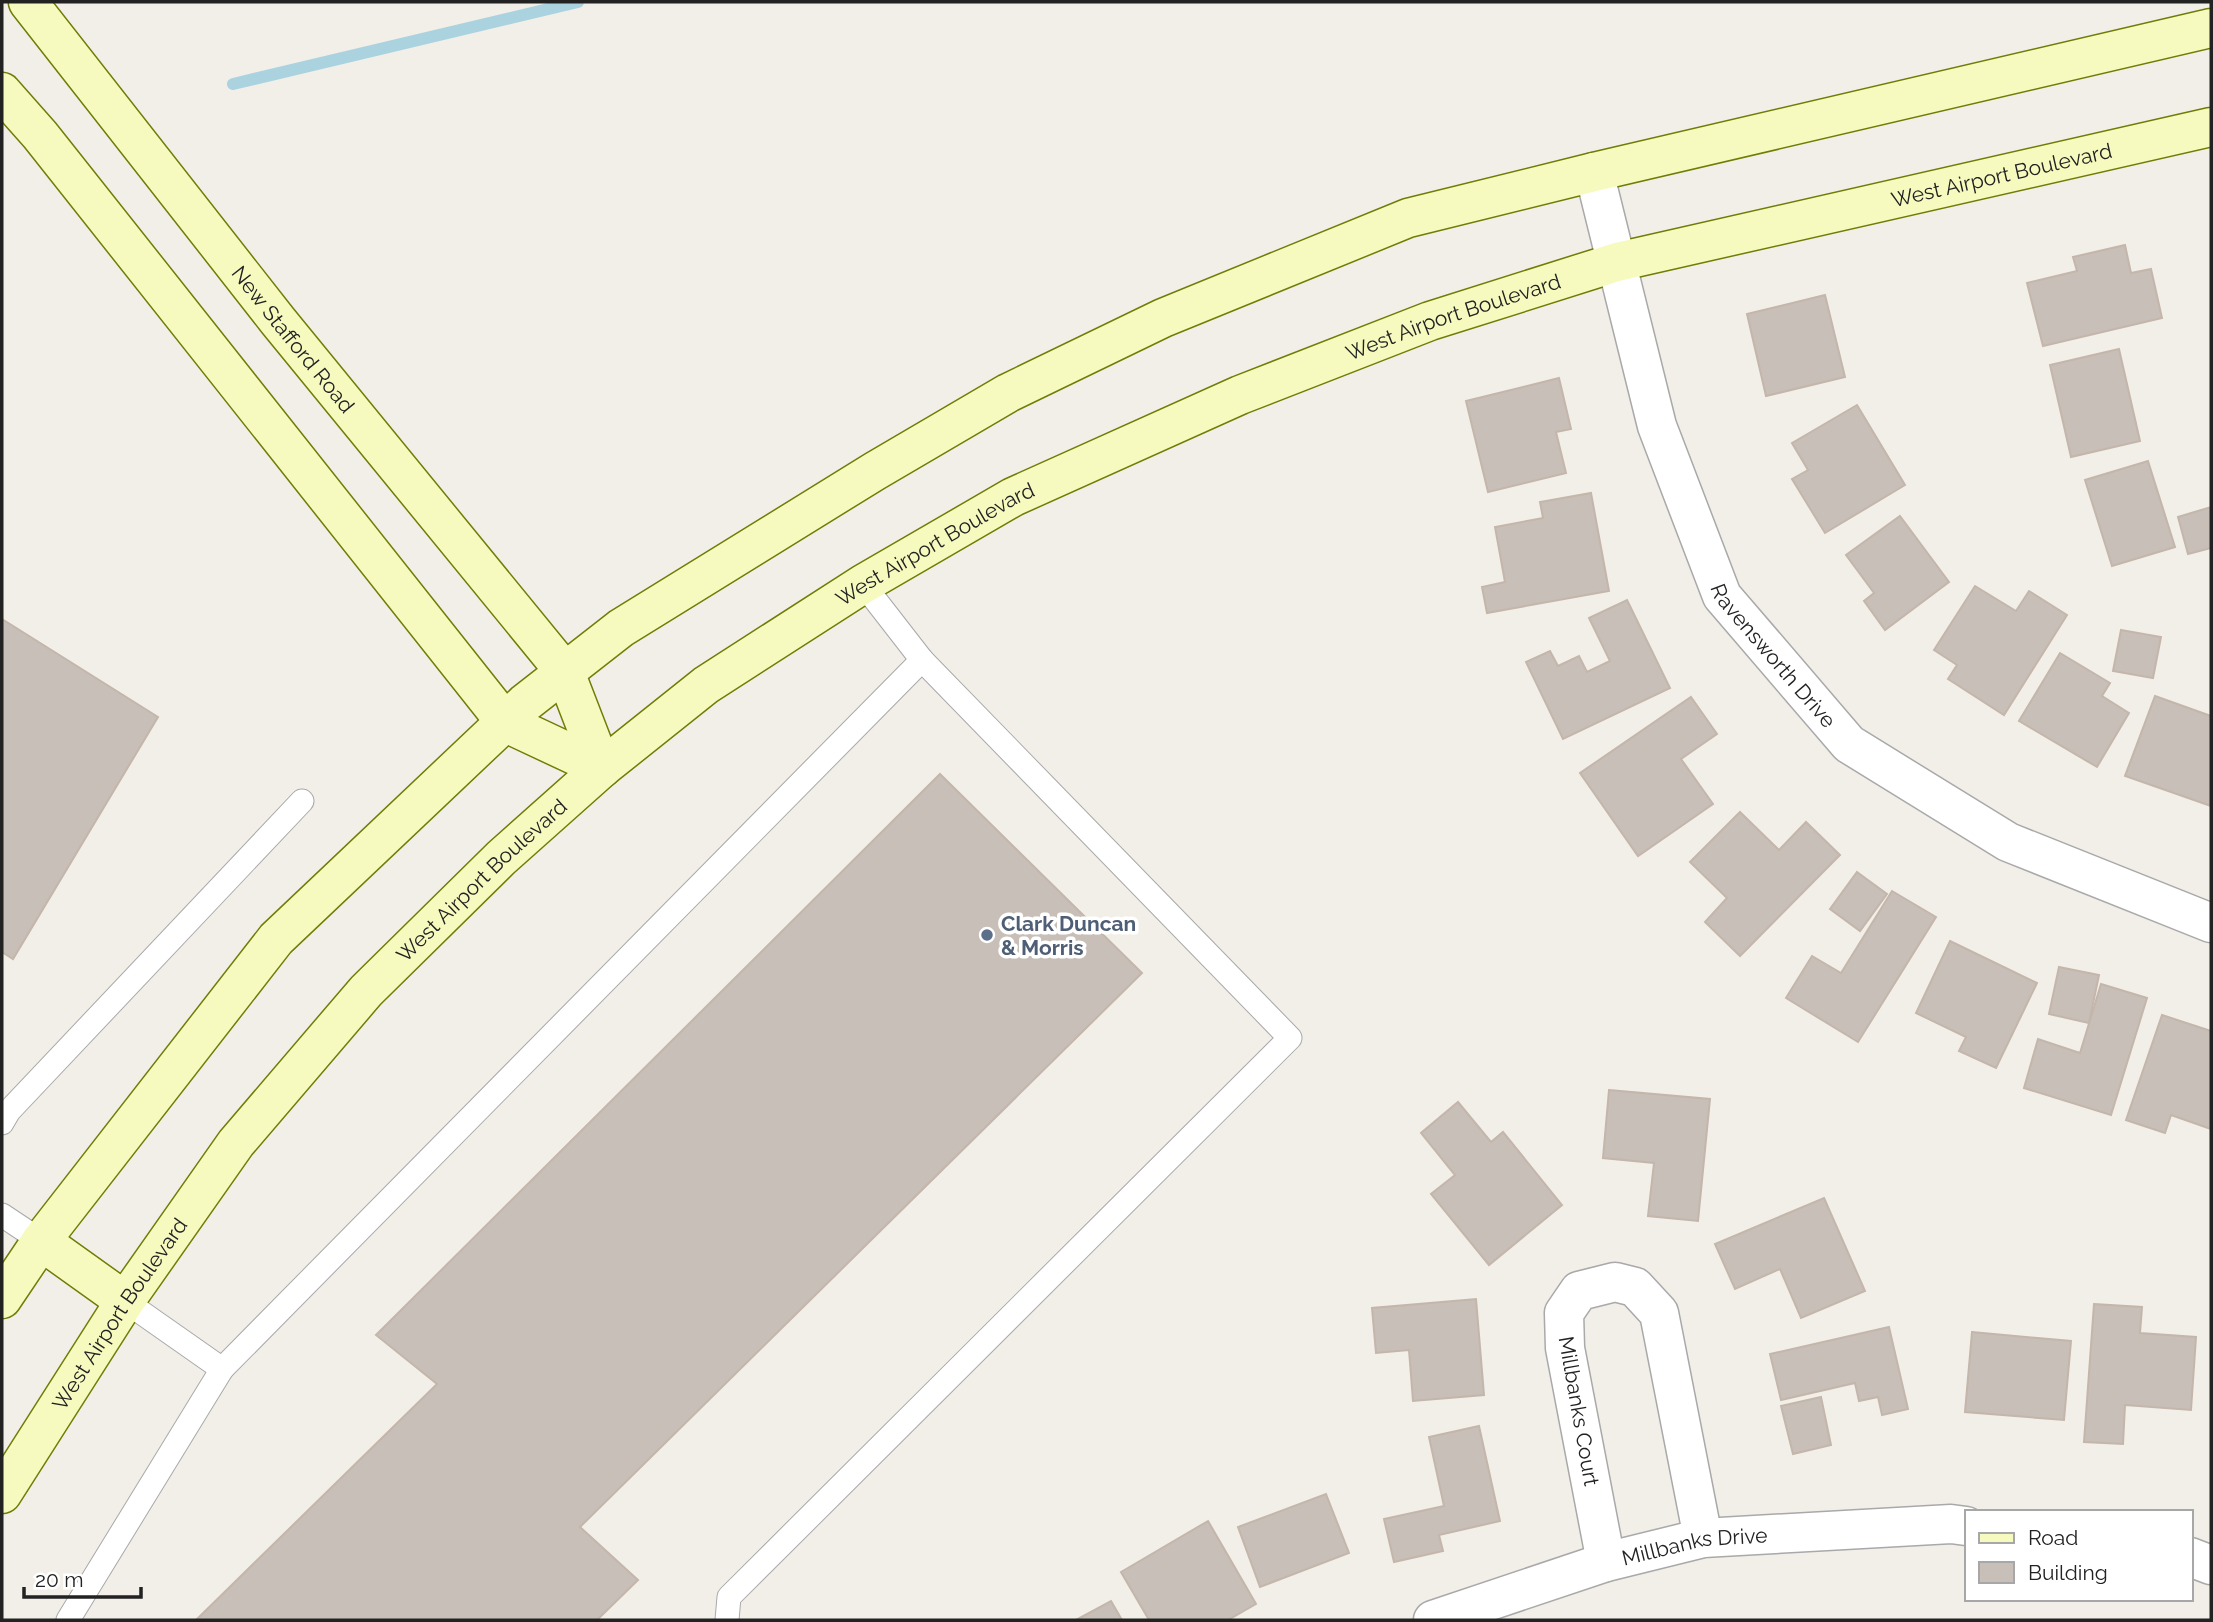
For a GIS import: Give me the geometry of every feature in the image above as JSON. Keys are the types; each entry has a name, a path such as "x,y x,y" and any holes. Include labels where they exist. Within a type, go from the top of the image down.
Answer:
{"main road":[{"name":"New Stafford Road","path":"28,2 278,321 565,672 602,768"},
{"path":"2,1299 41,1241 276,939 525,703 621,628 875,471 1008,393 1163,318 1408,218 2211,28"},
{"path":"2,92 40,135 506,723 602,768"},
{"name":"West Airport Boulevard","path":"2,1494 125,1301 236,1143 366,991 501,858 602,768 706,685 863,584 1013,497 1240,395 1430,321 1617,262 2211,128"},
{"path":"41,1241 125,1301"}],"street":[{"name":"Ravensworth Drive","path":"1594,172 1657,426 1722,596 1849,744 2008,842 2211,923"},
{"name":"Millbanks Court","path":"1606,1562 1565,1348 1564,1313 1580,1291 1615,1282 1635,1287 1659,1313 1703,1538"},
{"name":"Millbanks Drive","path":"1433,1620 1606,1562 1703,1538 1951,1524 1965,1526"},
{"path":"2192,1558 2211,1564"}],"lane":[{"path":"727,1620 729,1597 1290,1038 922,660 863,584"},
{"path":"68,1620 222,1369 922,660"},
{"path":"2,1123 9,1111 302,801"},
{"path":"2,1215 41,1241"},
{"path":"125,1301 222,1369"}],"building":[{"path":"2125,245 2131,273 2151,269 2162,318 2043,346 2027,283 2077,271 2073,257"},
{"path":"1825,295 1845,377 1766,396 1747,314"},
{"path":"2119,349 2140,441 2071,457 2050,365"},
{"path":"1559,378 1571,429 1556,432 1566,473 1488,492 1466,401"},
{"path":"1857,405 1905,485 1825,533 1792,479 1808,470 1792,443"},
{"path":"2148,461 2175,547 2112,566 2085,480"},
{"path":"1591,493 1609,591 1487,613 1482,587 1505,582 1495,527 1543,518 1540,502"},
{"path":"2211,507 2211,548 2188,554 2178,517"},
{"path":"1900,516 1949,582 1885,630 1864,601 1874,593 1846,555"},
{"path":"1975,586 2016,611 2029,591 2067,615 2004,715 1948,679 1957,665 1934,650"},
{"path":"1627,600 1670,688 1563,739 1526,662 1550,651 1558,666 1579,656 1587,672 1610,661 1589,618"},
{"path":"2,619 158,717 13,959 2,952"},
{"path":"2121,630 2161,637 2153,678 2113,671"},
{"path":"2060,653 2110,683 2102,696 2129,713 2097,767 2019,721"},
{"path":"2155,696 2211,716 2211,806 2125,776"},
{"path":"1691,697 1717,734 1681,759 1713,804 1638,856 1580,773"},
{"path":"940,774 1142,973 580,1527 638,1580 597,1620 196,1620 437,1384 376,1335"},
{"path":"1740,812 1779,850 1806,822 1840,855 1740,956 1705,922 1727,898 1690,862"},
{"path":"1857,872 1887,894 1860,931 1830,909"},
{"path":"1892,891 1936,917 1858,1042 1786,998 1812,956 1841,973"},
{"path":"1950,941 2037,983 1996,1068 1959,1051 1966,1037 1916,1013"},
{"path":"2059,967 2099,975 2089,1023 2049,1014"},
{"path":"2101,984 2147,998 2111,1115 2024,1088 2038,1039 2080,1053"},
{"path":"2162,1015 2211,1031 2211,1129 2171,1115 2165,1133 2126,1120"},
{"path":"1609,1090 1710,1099 1698,1221 1648,1216 1654,1163 1603,1158"},
{"path":"1458,1102 1491,1142 1503,1132 1562,1205 1489,1265 1431,1194 1455,1175 1421,1133"},
{"path":"1824,1198 1865,1291 1801,1318 1780,1269 1735,1289 1715,1244"},
{"path":"1476,1299 1484,1395 1413,1401 1409,1350 1376,1353 1372,1308"},
{"path":"2094,1304 2142,1307 2140,1333 2196,1337 2191,1410 2125,1405 2123,1444 2084,1442"},
{"path":"1889,1327 1908,1409 1882,1415 1878,1397 1859,1401 1855,1383 1781,1400 1770,1354"},
{"path":"1972,1332 2071,1341 2064,1420 1965,1412"},
{"path":"1821,1397 1831,1445 1793,1454 1781,1406"},
{"path":"1479,1426 1500,1521 1439,1535 1443,1551 1394,1562 1384,1519 1444,1506 1429,1437"},
{"path":"1326,1494 1349,1553 1260,1587 1238,1527"},
{"path":"1208,1521 1256,1604 1228,1620 1149,1620 1121,1572"},
{"path":"1111,1601 1122,1620 1076,1620"}],"waterway":[{"path":"233,84 578,2"}],"place":[{"name":"Clark Duncan & Morris","path":"987,935"}]}
